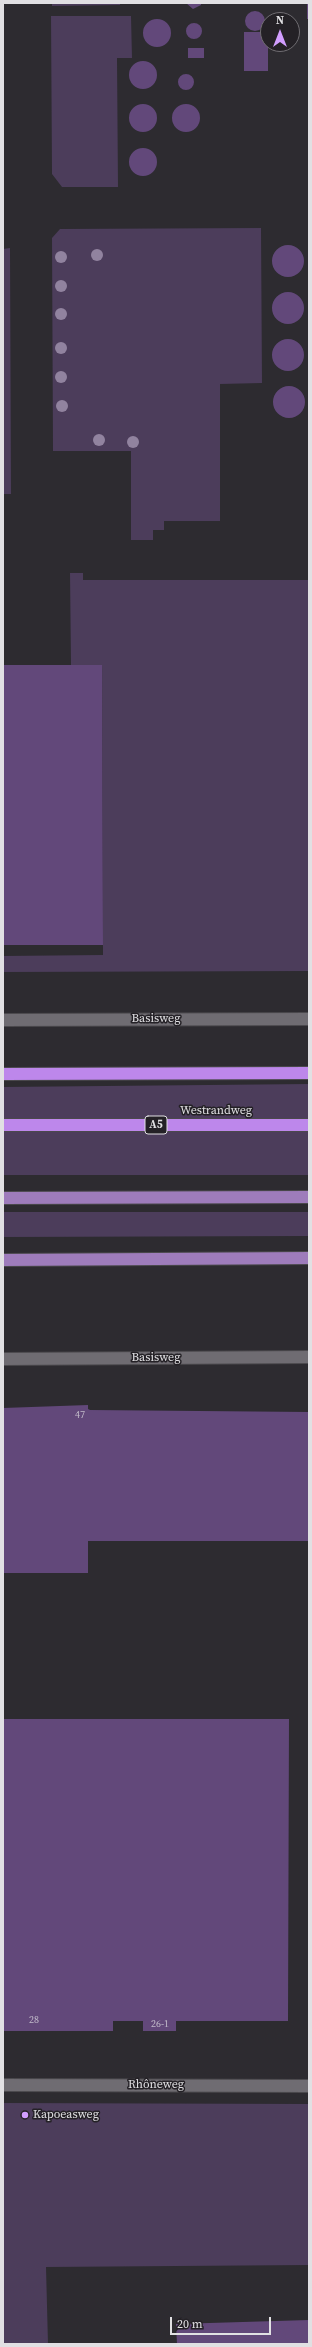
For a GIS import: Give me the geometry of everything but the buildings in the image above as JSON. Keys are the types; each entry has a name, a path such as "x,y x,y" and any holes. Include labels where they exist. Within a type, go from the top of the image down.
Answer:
{"highway":[{"path":"3,1074 309,1073"},
{"name":"Westrandweg","path":"3,1125 309,1125"}],"main road":[{"path":"3,1198 309,1197"},
{"path":"3,1260 309,1258"}],"street":[{"name":"Basisweg","path":"3,1020 309,1019"},
{"name":"Basisweg","path":"3,1358 309,1357"},
{"name":"Rhôneweg","path":"3,2085 309,2086"}],"shaded area":[{"path":"52,3 120,3 120,5 52,6"},
{"path":"51,16 131,16 132,58 117,58 118,187 62,187 52,174"},
{"path":"261,228 262,383 220,384 220,521 164,521 164,530 153,530 153,540 131,540 131,451 53,451 52,238 60,229"},
{"path":"10,248 11,494 3,494 3,249"},
{"path":"70,573 83,573 83,580 309,580 309,971 3,972 3,956 103,955 102,666 71,665"},
{"path":"309,1084 309,1175 3,1175 3,1087"},
{"path":"3,1212 309,1212 309,1236 3,1237"},
{"path":"3,2103 309,2104 309,2265 46,2267 48,2344 3,2344"}],"place":[{"name":"Kapoeasweg","path":"25,2115"}]}
